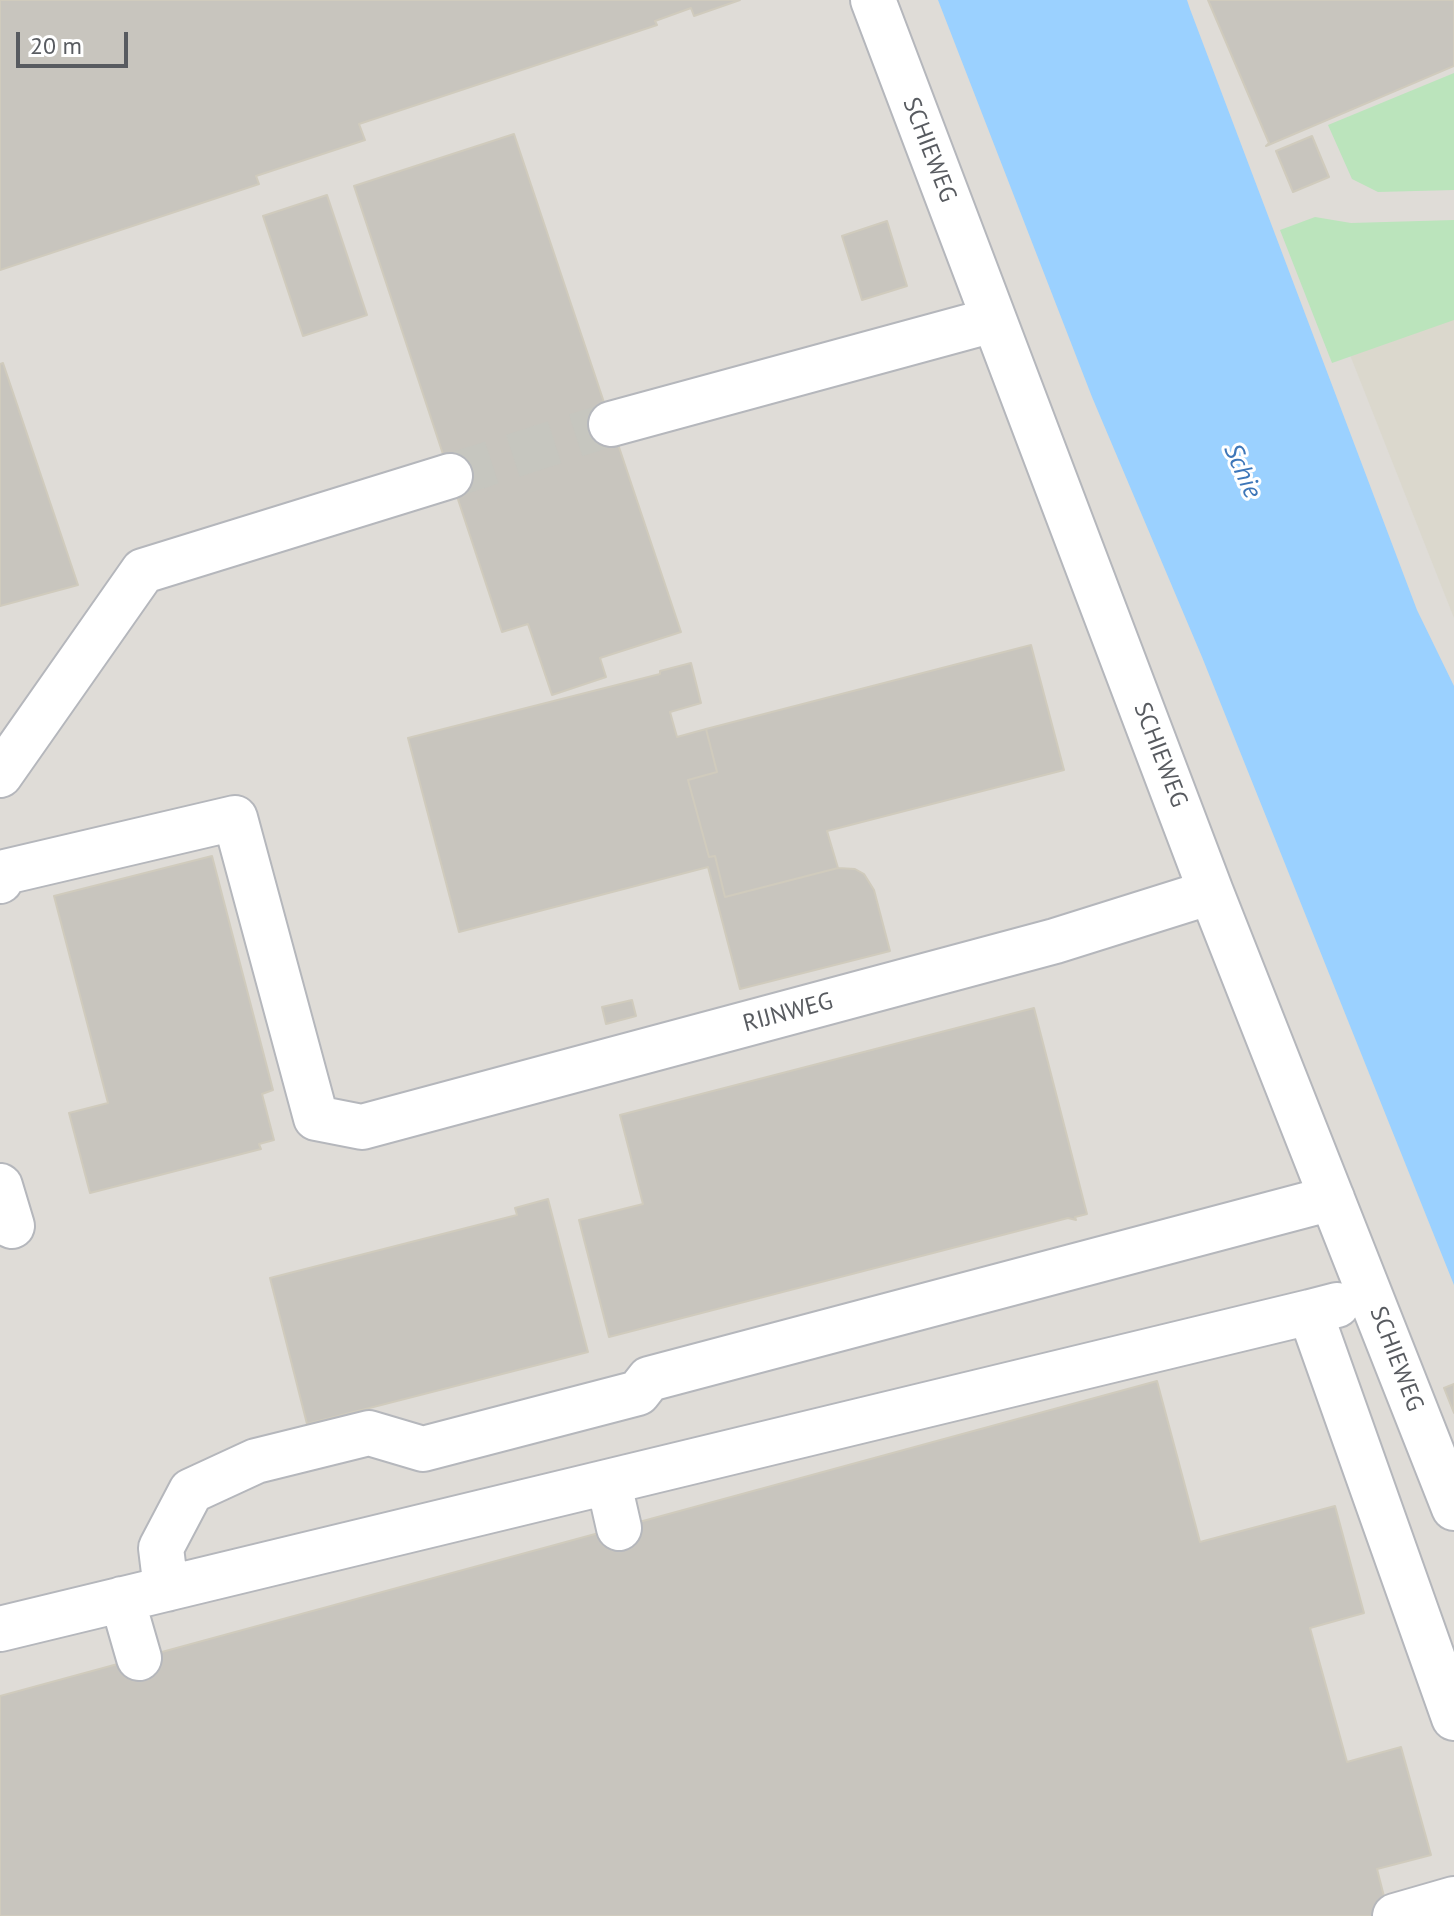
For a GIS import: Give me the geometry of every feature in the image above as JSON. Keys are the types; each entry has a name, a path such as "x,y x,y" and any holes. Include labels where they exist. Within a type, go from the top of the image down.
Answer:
{"street":[{"name":"SCHIEWEG","path":"873,0 1211,892 1454,1508"},
{"path":"611,424 993,320"},
{"path":"0,775 143,571 450,476"},
{"name":"RIJNWEG","path":"0,881 5,872 235,818 316,1118 362,1127 1055,941 1211,892"},
{"path":"166,1589 161,1548 191,1491 256,1461 369,1433 423,1449 638,1393 649,1379 1332,1198"},
{"path":"0,1629 609,1484 1371,1296"},
{"path":"1310,1312 1454,1718"},
{"path":"609,1484 619,1528"},
{"path":"122,1599 139,1658"},
{"path":"1395,1916 1454,1899"}],"shaded area":[{"path":"0,0 1454,0 1454,1916 0,1916"},
{"path":"1454,318 1454,618 1350,355"}],"green space":[{"path":"1454,73 1454,190 1378,192 1352,179 1328,125"},
{"path":"1315,217 1351,223 1454,220 1454,320 1332,363 1280,230"}],"water":[{"name":"Schie","path":"938,0 1187,0 1417,610 1454,686 1454,1285 1202,657 1092,397"}],"building":[{"path":"0,0 740,0 694,16 691,8 655,21 657,25 359,124 365,140 256,176 259,184 0,270"},
{"path":"1208,0 1454,0 1454,66 1266,146 1269,143"},
{"path":"514,134 681,632 600,658 606,677 552,695 528,624 502,632 354,186"},
{"path":"1312,136 1329,177 1293,192 1276,151"},
{"path":"327,195 367,315 303,336 263,216"},
{"path":"887,221 907,286 862,300 842,236"},
{"path":"3,363 78,585 0,606 0,364"},
{"path":"1031,645 1064,770 827,831 838,868 725,897 715,856 709,857 688,780 717,772 706,729"},
{"path":"691,663 701,703 670,712 677,737 706,729 717,772 688,780 709,857 715,856 725,897 838,868 855,869 864,874 874,890 890,951 740,989 708,867 459,932 408,738 660,674 660,671"},
{"path":"212,856 273,1090 262,1094 274,1140 259,1144 261,1149 90,1193 69,1113 108,1103 54,896"},
{"path":"632,1000 636,1016 606,1024 602,1007"},
{"path":"1034,1008 1087,1214 1075,1217 1076,1220 1068,1218 609,1337 579,1220 643,1204 620,1115"},
{"path":"548,1199 588,1352 307,1424 270,1278 517,1215 515,1208"},
{"path":"1157,1381 1200,1542 1335,1506 1364,1613 1310,1628 1347,1762 1401,1747 1431,1855 1377,1869 1389,1916 0,1916 0,1696"},
{"path":"1454,1384 1454,1413 1444,1388"}],"tunnel":[{"path":"450,476 611,424"}]}
